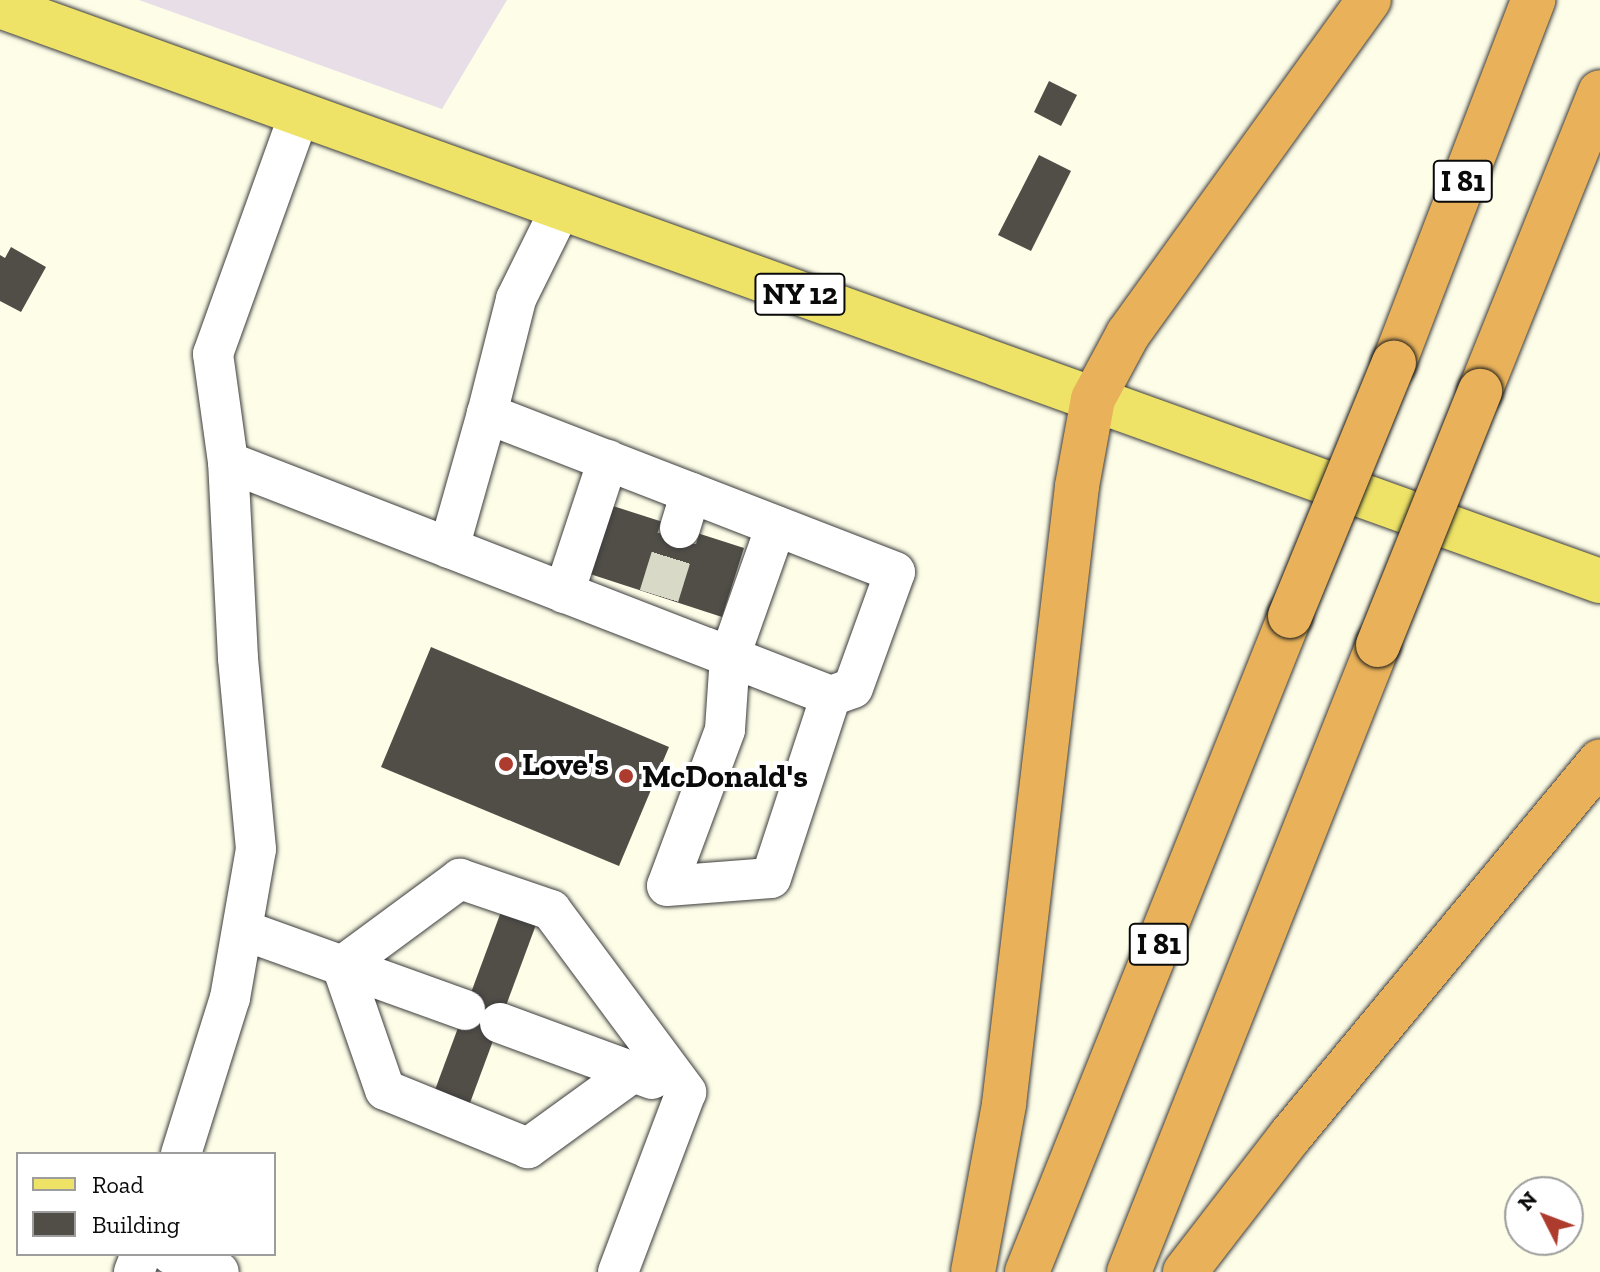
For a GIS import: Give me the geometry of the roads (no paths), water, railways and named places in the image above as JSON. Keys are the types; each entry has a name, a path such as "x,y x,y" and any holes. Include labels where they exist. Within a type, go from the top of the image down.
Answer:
{"highway":[{"path":"973,1272 1004,1104 1075,502 1093,399 1128,334 1369,0"},
{"name":"I 81","path":"1027,1272 1394,363 1533,0"},
{"path":"1129,1272 1600,92"},
{"path":"1185,1272 1291,1135 1600,761"}],"main road":[{"name":"NY 12","path":"0,6 1600,581"}],"lane":[{"path":"182,1152 230,998 256,849 238,658 228,462 213,354 300,113"},
{"path":"449,548 516,299 561,208"},
{"path":"228,462 564,593 655,611 730,656 831,696 853,688 895,572 776,526 685,510 608,460 487,414"},
{"path":"564,593 608,460"},
{"path":"776,526 730,656 725,730 667,886 771,878 831,696"},
{"path":"342,966 460,879 551,910 686,1092"},
{"path":"243,930 686,1092"},
{"path":"342,966 385,1090 528,1148 633,1072"},
{"path":"618,1272 686,1092"},
{"path":"176,1256 219,1272"}],"tunnel":[{"path":"659,596 680,528"}],"place":[{"name":"Love's","path":"506,764"},
{"name":"McDonald's","path":"626,776"}]}
